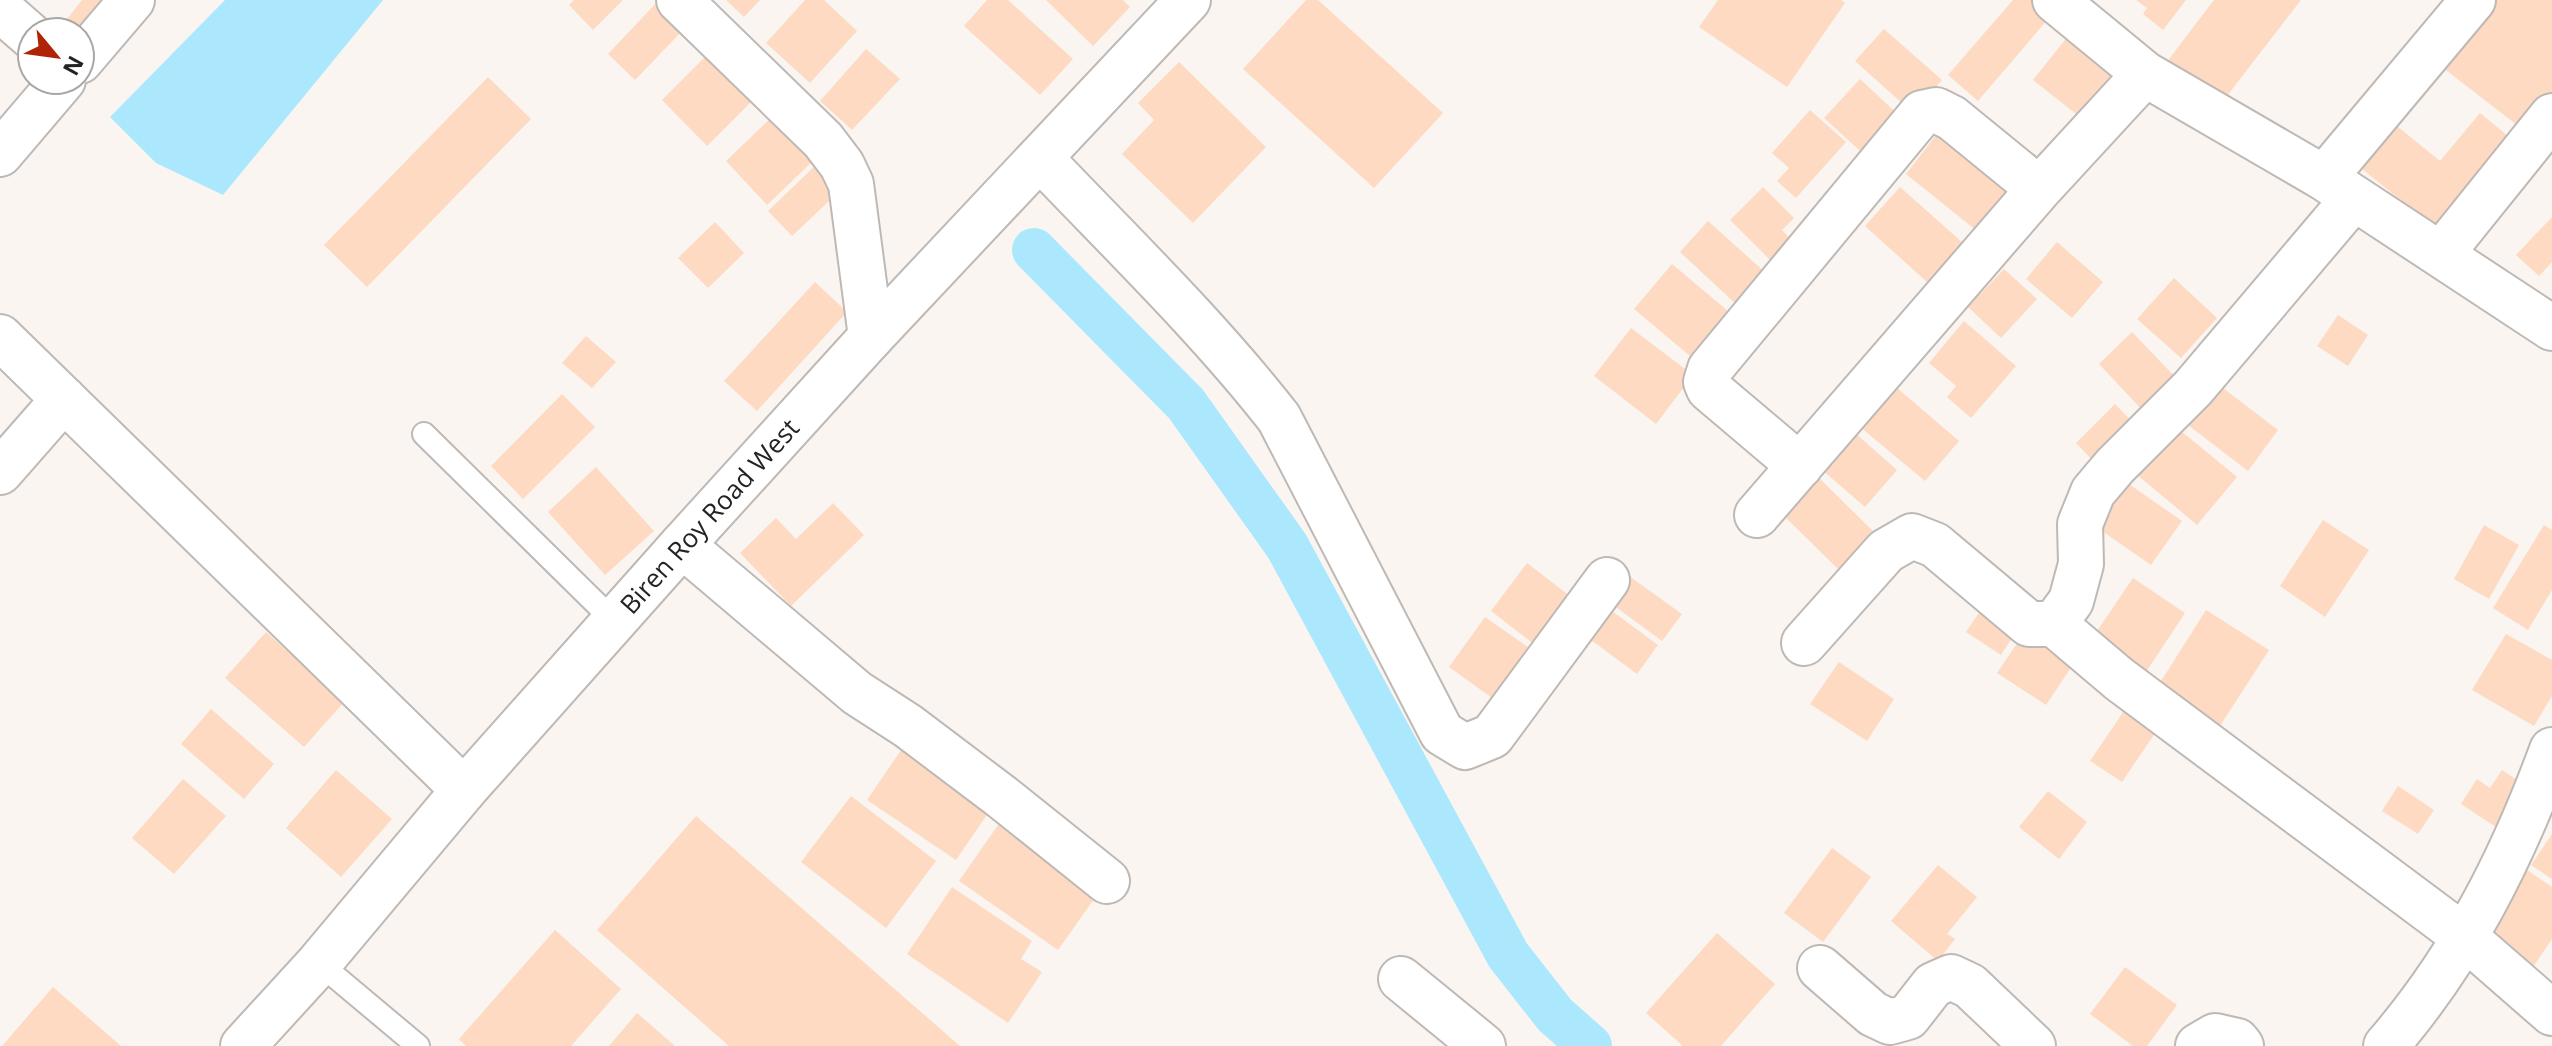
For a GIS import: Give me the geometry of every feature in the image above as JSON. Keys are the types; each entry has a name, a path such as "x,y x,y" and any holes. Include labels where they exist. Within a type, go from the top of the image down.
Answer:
{"street":[{"path":"96,42 132,0"},
{"path":"679,0 823,140 842,165 851,184 871,337"},
{"name":"Biren Roy Road West","path":"243,1046 319,963 464,790 682,545 871,337 1188,0"},
{"path":"2055,0 2145,74 2339,188 2552,328"},
{"path":"2054,624 2071,601 2081,564 2080,524 2093,492 2203,377 2473,0"},
{"path":"0,9 16,23"},
{"path":"1757,515 2039,189 2145,74"},
{"path":"0,154 49,96"},
{"path":"1800,466 1709,389 1706,382 1710,369 1922,113 1936,110 1952,118 2039,189"},
{"path":"2441,254 2552,116"},
{"path":"1041,159 1201,327 1279,418 1442,733 1465,747 1492,736 1607,580"},
{"path":"0,337 464,790"},
{"path":"0,472 64,399"},
{"path":"1804,643 1886,551 1912,536 1935,545 2029,624 2054,624 2119,679 2466,938 2552,1013"},
{"path":"682,545 857,693 908,726 991,788 1107,881"},
{"path":"2386,1046 2418,1009 2466,938 2535,797 2552,750"},
{"path":"1820,968 1873,1014 1890,1022 1908,1017 1933,985 1951,977 1970,986 2033,1046"},
{"path":"1401,979 1483,1046"},
{"path":"2198,1046 2215,1036 2237,1041 2241,1046"}],"lane":[{"path":"424,434 614,621"},
{"path":"319,963 418,1046"}],"water":[{"path":"225,0 383,0 223,195 156,163 110,117"}],"building":[{"path":"82,0 119,0 96,19 96,16 69,16"},
{"path":"574,0 623,0 593,30 569,5"},
{"path":"659,0 687,26 635,80 608,54"},
{"path":"726,0 760,0 744,17"},
{"path":"805,0 824,0 857,31 810,83 766,43"},
{"path":"987,0 1008,0 1073,59 1040,95 964,26"},
{"path":"1046,0 1123,0 1130,7 1093,46"},
{"path":"1306,0 1318,0 1443,113 1374,188 1243,69"},
{"path":"1718,0 1841,0 1845,3 1787,87 1699,27"},
{"path":"2013,0 2040,0 2054,12 1978,101 1948,75"},
{"path":"2136,0 2186,0 2163,30 2143,14 2147,8"},
{"path":"2214,0 2301,0 2220,105 2166,63"},
{"path":"2488,0 2552,0 2552,99 2526,132 2438,64"},
{"path":"1884,29 1942,80 1913,113 1855,61"},
{"path":"2072,31 2125,72 2085,121 2033,80"},
{"path":"866,49 900,79 852,130 820,101"},
{"path":"712,50 757,96 707,146 662,100"},
{"path":"1179,62 1266,147 1193,223 1122,154 1154,120 1138,103"},
{"path":"488,77 531,119 367,287 324,245"},
{"path":"1860,79 1904,120 1869,159 1824,118"},
{"path":"2376,109 2440,161 2480,113 2508,136 2434,227 2341,152"},
{"path":"1810,110 1846,142 1796,198 1777,181 1789,168 1772,153"},
{"path":"775,114 817,157 767,205 726,161"},
{"path":"1937,134 2010,191 1977,231 1906,174"},
{"path":"819,162 843,188 792,236 768,211"},
{"path":"1763,187 1794,218 1782,230 1799,248 1778,268 1730,220"},
{"path":"1900,187 1963,243 1927,282 1865,226"},
{"path":"2552,217 2552,262 2539,276 2516,255"},
{"path":"1708,221 1767,274 1738,306 1680,252"},
{"path":"715,222 744,253 708,288 678,258"},
{"path":"2057,242 2103,282 2072,318 2026,279"},
{"path":"1672,264 1728,311 1690,356 1634,309"},
{"path":"2004,269 2037,299 2001,338 1968,307"},
{"path":"2174,278 2217,318 2181,358 2137,319"},
{"path":"815,282 847,312 757,411 724,381"},
{"path":"2338,315 2368,335 2348,366 2317,346"},
{"path":"1964,321 2016,366 1971,418 1947,397 1956,386 1929,363"},
{"path":"1631,328 1693,375 1656,424 1594,376"},
{"path":"2132,332 2179,381 2145,413 2099,364"},
{"path":"586,336 616,362 592,388 562,363"},
{"path":"1889,381 1959,441 1925,481 1854,422"},
{"path":"2219,385 2278,430 2248,471 2188,425"},
{"path":"562,394 595,427 523,499 491,466"},
{"path":"2115,404 2140,430 2101,469 2076,443"},
{"path":"2175,426 2237,477 2197,525 2135,473"},
{"path":"1854,432 1897,470 1865,507 1821,469"},
{"path":"596,467 654,531 605,575 548,512"},
{"path":"1816,475 1876,534 1840,571 1780,512"},
{"path":"2126,482 2182,521 2151,565 2095,526"},
{"path":"833,503 864,535 791,606 740,553 776,518 796,539"},
{"path":"2323,520 2369,550 2325,617 2280,586"},
{"path":"2484,525 2519,545 2489,599 2454,579"},
{"path":"2544,525 2552,530 2552,590 2528,630 2493,608"},
{"path":"1527,563 1579,603 1543,651 1491,611"},
{"path":"1629,576 1682,614 1662,641 1609,602"},
{"path":"2133,578 2185,613 2146,672 2093,637"},
{"path":"1987,601 2021,624 2001,655 1966,632"},
{"path":"2206,610 2269,650 2218,729 2156,689"},
{"path":"1612,611 1658,645 1637,674 1591,640"},
{"path":"1485,617 1542,657 1506,708 1449,667"},
{"path":"266,632 344,702 304,747 225,678"},
{"path":"2024,633 2072,666 2046,705 1997,673"},
{"path":"2506,634 2552,660 2552,696 2534,726 2472,690"},
{"path":"1839,662 1894,699 1867,741 1810,704"},
{"path":"2132,699 2164,720 2122,782 2090,761"},
{"path":"211,709 274,764 244,799 181,744"},
{"path":"910,737 999,797 956,860 867,800"},
{"path":"336,770 392,819 341,877 286,828"},
{"path":"2502,770 2529,788 2505,833 2461,804 2477,779 2490,788"},
{"path":"183,779 226,816 174,874 132,838"},
{"path":"2398,786 2434,810 2418,834 2382,811"},
{"path":"2048,791 2087,822 2059,859 2019,827"},
{"path":"851,796 936,861 886,928 801,862"},
{"path":"1005,815 1104,885 1058,950 959,881"},
{"path":"696,816 960,1046 729,1046 597,930"},
{"path":"2552,834 2552,879 2531,865"},
{"path":"1832,848 1871,877 1823,942 1784,913"},
{"path":"1938,865 1977,897 1947,934 1955,939 1938,961 1891,921"},
{"path":"2527,870 2552,887 2552,939 2527,976 2479,944"},
{"path":"952,887 1032,941 1021,959 1042,972 1008,1023 907,954"},
{"path":"555,930 621,989 571,1046 466,1046 459,1039"},
{"path":"1717,933 1775,984 1721,1046 1683,1046 1646,1013"},
{"path":"2125,967 2177,1005 2147,1046 2133,1046 2090,1014"},
{"path":"53,987 121,1046 2,1046"},
{"path":"637,1013 675,1046 609,1046"}],"waterway":[{"path":"1034,250 1186,404 1287,546 1508,955 1555,1015 1590,1046"}]}
